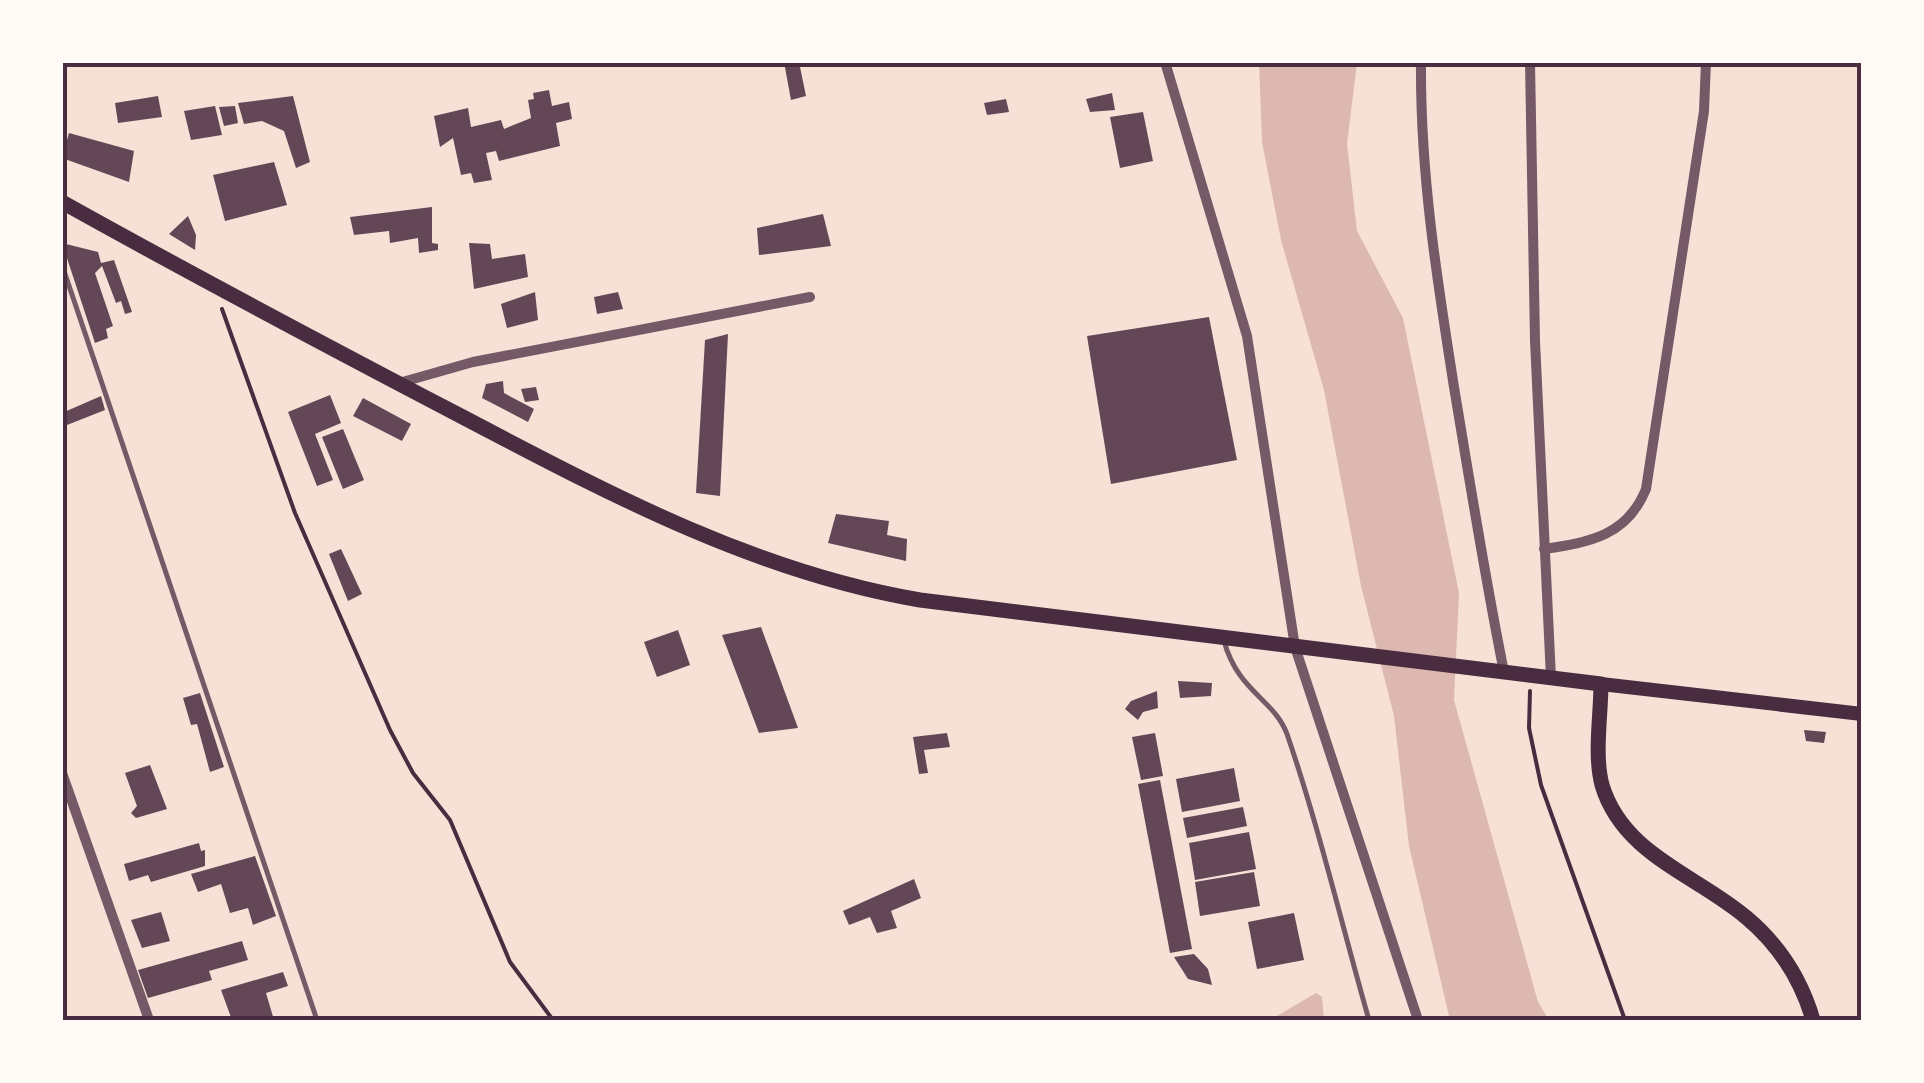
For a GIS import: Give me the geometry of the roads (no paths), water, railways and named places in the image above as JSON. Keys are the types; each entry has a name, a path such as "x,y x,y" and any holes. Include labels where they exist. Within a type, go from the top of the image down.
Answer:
{"main road":[{"path":"62,202 398,384 708,538 814,578 920,600 1862,714"},
{"path":"1600,684 1601,782 1618,820 1666,866 1745,916 1784,954 1813,1020"}],"street":[{"path":"1165,62 1248,336 1295,647 1418,1020"},
{"path":"1421,62 1420,142 1432,250 1476,530 1504,672"},
{"path":"1530,62 1551,678"},
{"path":"1544,549 1609,534 1635,511 1646,489 1704,111 1706,62"},
{"path":"398,384 473,362 810,296"},
{"path":"62,773 150,1020"}],"lane":[{"path":"62,264 317,1020"},
{"path":"1224,638 1231,666 1286,731 1369,1020"}]}
